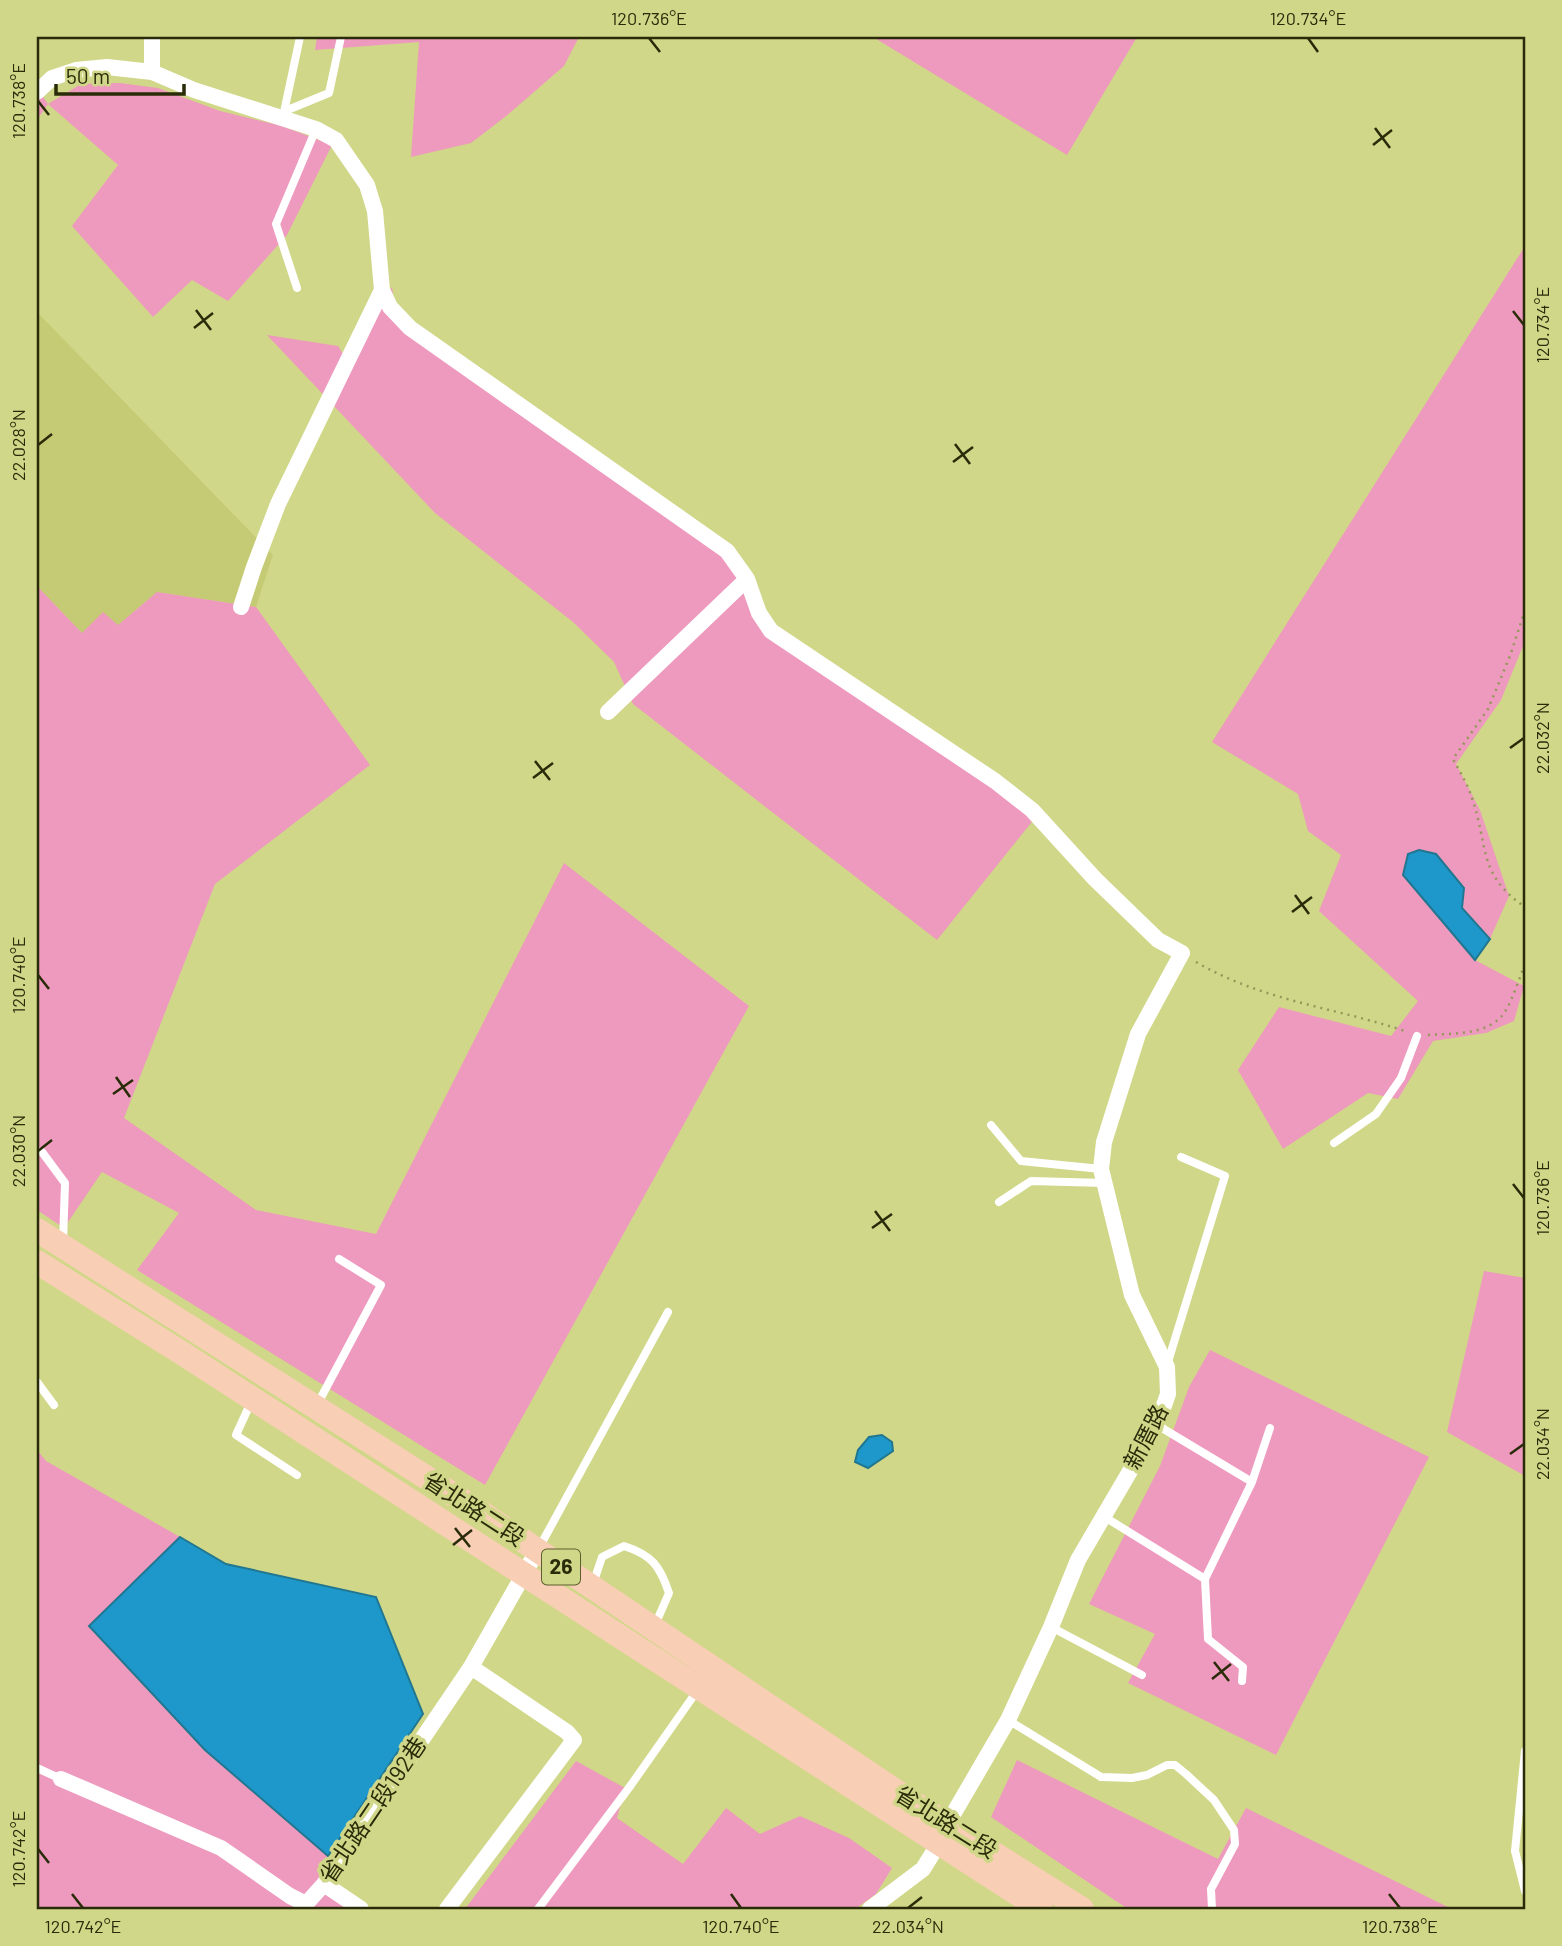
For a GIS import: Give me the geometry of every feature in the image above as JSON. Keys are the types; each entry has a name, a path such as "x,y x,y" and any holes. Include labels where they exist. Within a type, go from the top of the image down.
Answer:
{"main road":[{"name":"省北路二段","path":"37,1230 476,1509 915,1804 944,1833 1041,1909"},
{"name":"省北路二段","path":"41,1268 253,1399 698,1688 944,1833 1082,1909"}],"street":[{"path":"152,37 152,72"},
{"path":"37,92 52,78 76,70 107,67 152,72 194,90 282,114 336,140 367,185 375,211 382,290 390,306 410,328 727,551 747,579 759,613 771,631 995,780 1032,810 1095,879 1158,940 1182,953"},
{"path":"241,607 278,504 382,290"},
{"path":"608,712 747,579"},
{"name":"新厝路","path":"870,1909 923,1869 944,1833 1008,1720 1051,1627 1078,1560 1157,1425 1168,1394 1167,1367 1132,1296 1103,1176 1104,1142 1138,1034 1182,953"},
{"name":"省北路二段192巷","path":"61,1779 220,1848 306,1904 324,1884 471,1667 537,1551"},
{"path":"447,1909 574,1740 567,1732 471,1667"},
{"path":"324,1884 361,1909"}],"lane":[{"path":"282,114 300,37"},
{"path":"282,114 329,93 341,37"},
{"path":"297,288 276,224 316,129"},
{"path":"1334,1143 1376,1114 1401,1078 1417,1035"},
{"path":"991,1125 1021,1161 1103,1176"},
{"path":"37,1151 42,1152 65,1183 62,1246"},
{"path":"1167,1367 1225,1176 1181,1157"},
{"path":"999,1202 1031,1181 1103,1176"},
{"path":"316,1408 381,1285 339,1259"},
{"path":"537,1551 667,1312"},
{"path":"37,1382 54,1405"},
{"path":"253,1399 236,1435 297,1475"},
{"path":"1157,1425 1252,1482"},
{"path":"1242,1681 1244,1667 1208,1639 1205,1579 1252,1482 1270,1428"},
{"path":"1103,1516 1205,1579"},
{"path":"592,1588 601,1558 624,1546 643,1552 662,1570 669,1593 653,1628"},
{"path":"1051,1627 1143,1675"},
{"path":"538,1909 631,1785 698,1688"},
{"path":"1008,1720 1101,1777 1132,1778 1147,1775 1167,1765 1175,1765 1186,1774 1214,1800 1234,1830 1235,1844 1211,1889 1212,1909"},
{"path":"1525,1751 1515,1851 1525,1891"},
{"path":"37,1768 61,1779"}],"path":[{"path":"1525,610 1488,709 1454,759 1472,798 1487,862 1497,882 1525,907"},
{"path":"1182,953 1217,974 1271,996 1370,1019 1417,1035 1477,1031 1493,1022 1505,1013 1525,964"}],"shaded area":[{"path":"317,37 579,37 564,66 471,143 411,157 419,42 315,50"},
{"path":"873,37 1137,37 1067,155"},
{"path":"120,83 158,88 220,111 282,126 332,145 287,235 228,301 192,280 153,317 72,226 118,165 48,104 81,84"},
{"path":"37,88 48,104 37,120"},
{"path":"1525,246 1525,641 1501,700 1456,764 1480,810 1509,896 1490,939 1462,908 1436,854 1475,960 1524,986 1514,1021 1486,1033 1433,1041 1398,1099 1368,1093 1283,1149 1238,1070 1279,1007 1391,1036 1418,1001 1319,911 1341,855 1308,831 1298,794 1212,742"},
{"path":"392,287 395,313 734,562 764,623 1035,818 937,940 633,704 614,662 573,622 435,513 267,335 338,346 350,365"},
{"path":"37,312 273,555 256,607 157,592 118,625 82,633 37,586"},
{"path":"37,586 82,633 103,612 118,625 157,592 256,607 370,765 215,884 124,1118 256,1210 376,1234 564,863 749,1006 485,1485 137,1270 179,1213 102,1172 64,1228 37,1210"},
{"path":"1484,1271 1525,1278 1525,1476 1447,1432"},
{"path":"1210,1350 1429,1457 1276,1755 1128,1683 1155,1634 1089,1604 1160,1466 1189,1387"},
{"path":"37,1450 46,1461 180,1537 89,1627 205,1750 328,1856 326,1892 349,1909 37,1909"},
{"path":"1017,1760 1218,1859 1246,1808 1452,1909 1128,1909 991,1817"},
{"path":"576,1761 625,1788 617,1818 683,1864 726,1808 760,1834 800,1816 849,1838 892,1868 876,1894 855,1909 465,1909"}],"water":[{"path":"1419,850 1436,854 1464,888 1462,908 1490,939 1475,960 1403,875 1408,854"},
{"path":"882,1435 892,1442 893,1451 868,1468 855,1462 858,1450 869,1437"},
{"path":"180,1537 226,1564 376,1597 423,1714 328,1856 205,1750 89,1626"}]}
